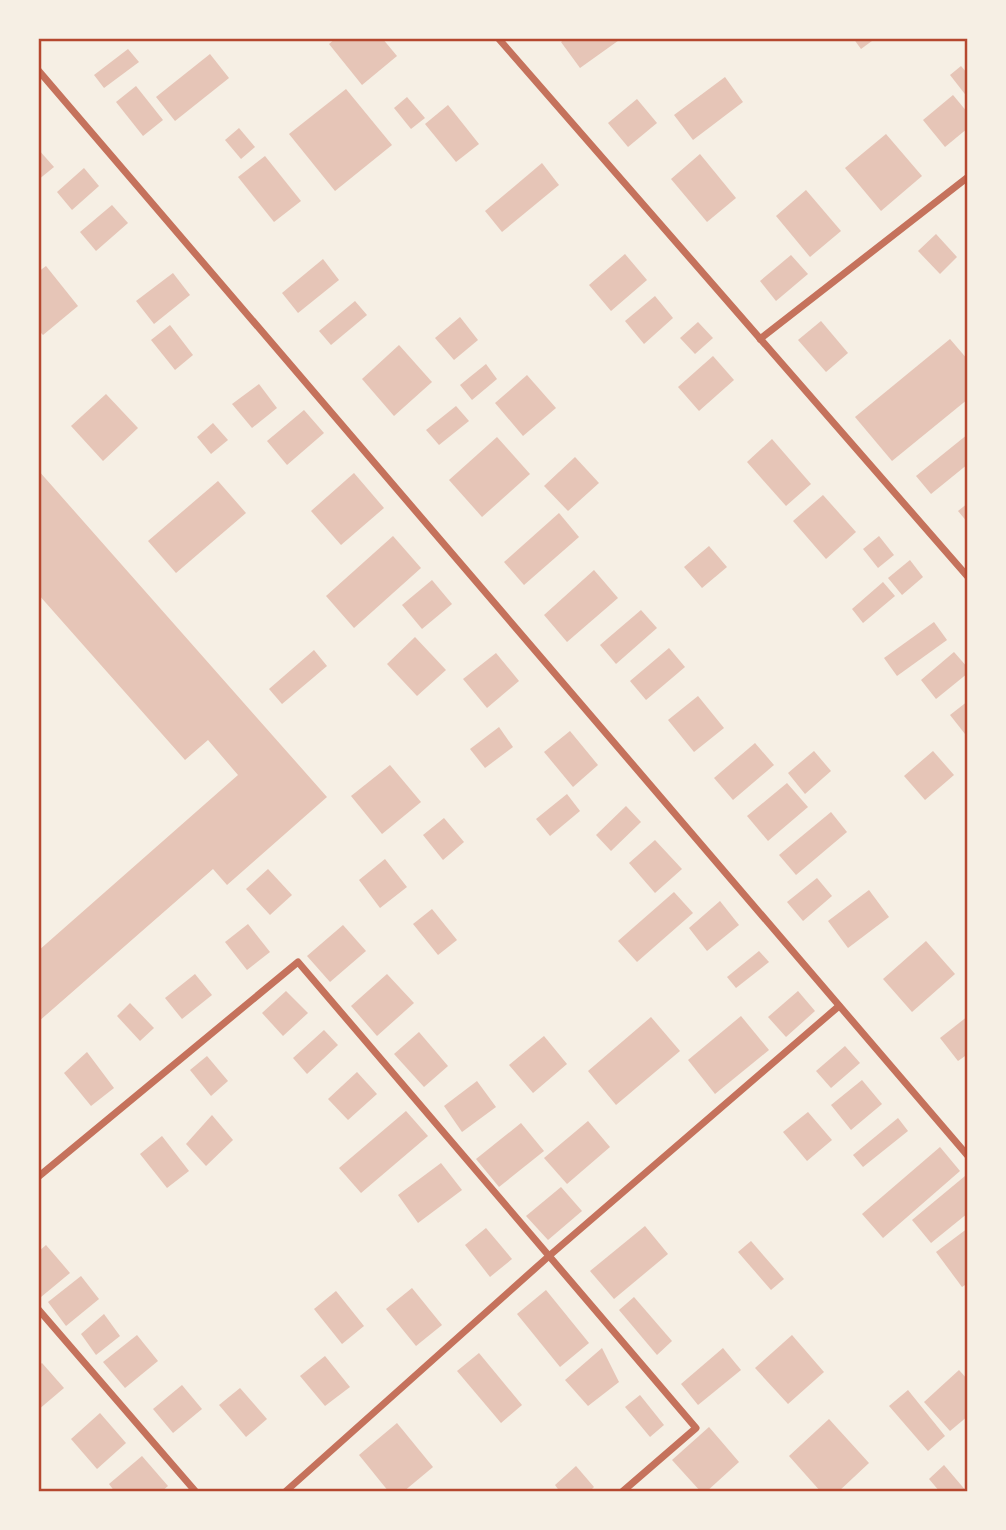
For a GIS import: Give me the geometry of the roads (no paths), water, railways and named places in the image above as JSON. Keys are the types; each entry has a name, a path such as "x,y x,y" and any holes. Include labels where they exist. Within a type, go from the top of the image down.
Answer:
{"street":[{"path":"511,38 501,42 968,577"},
{"path":"38,70 968,1156"},
{"path":"760,339 968,177"},
{"path":"38,1177 298,962 696,1428 622,1492"},
{"path":"285,1492 549,1256 839,1006"},
{"path":"38,1309 196,1492"}]}
